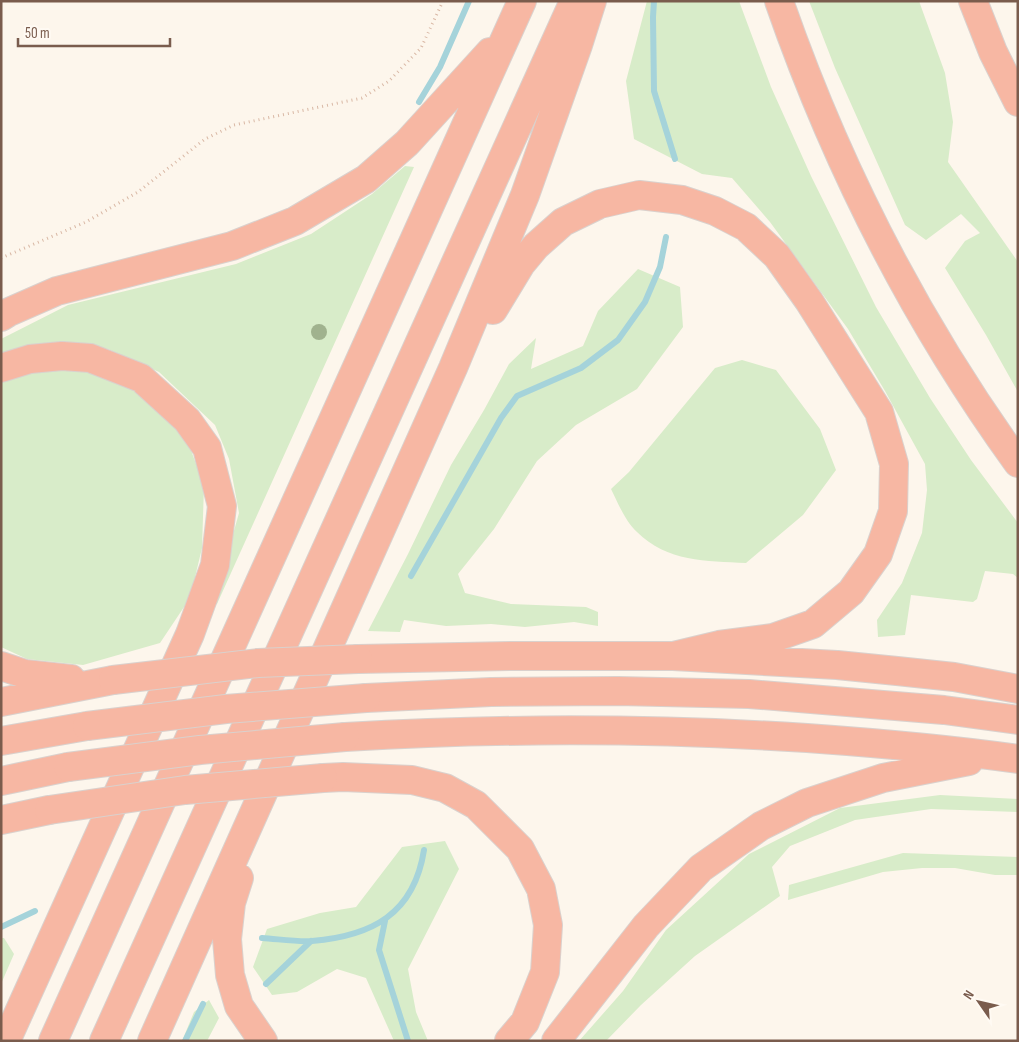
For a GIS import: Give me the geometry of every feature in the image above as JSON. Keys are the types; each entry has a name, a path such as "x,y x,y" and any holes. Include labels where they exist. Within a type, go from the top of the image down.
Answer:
{"highway":[{"path":"53,1041 522,1"},
{"path":"104,1041 574,1"},
{"path":"152,1041 453,368 525,195 592,1"},
{"path":"779,1 814,96 866,211 944,350 1018,463"},
{"path":"973,1 993,52 1018,102"},
{"path":"1,317 57,291 232,246 295,220 366,179 407,143 508,33"},
{"path":"453,368 496,305 508,283 536,246 563,222 600,204 639,195 682,200 715,211 746,227 778,256 809,301 879,412 894,464 893,511 878,554 851,592 813,624 773,638 719,645 673,656"},
{"path":"1,368 30,359 62,356 90,358 141,378 187,420 207,448 222,506 214,565 190,634 6,1041"},
{"path":"1,702 113,680 258,663 523,656 673,656 837,665 954,677 1018,690"},
{"path":"1,666 25,674 59,679 113,680"},
{"path":"1,741 87,726 226,709 366,698 491,692 618,691 749,694 944,710 1018,720"},
{"path":"1,781 68,768 200,750 345,737 492,731 641,730 751,734 873,742 1007,757"},
{"path":"556,1041 646,926 701,868 761,826 807,803 883,778 1007,757"},
{"path":"1,820 49,810 185,790 323,778 412,780 444,788 476,805 520,849 541,889 548,925 546,972 525,1022 510,1041"},
{"path":"264,790 253,839 231,903 227,939 230,975 239,1006 264,1041"}],"path":[{"path":"1,258 95,217 138,192 205,139 227,129 362,98 390,81 421,48 443,1"}],"green space":[{"path":"647,1 739,1 771,87 811,176 876,307 930,398 971,460 1018,523 1018,578 1013,574 985,571 977,599 973,602 911,595 905,635 878,637 877,620 902,583 922,533 927,490 925,464 848,329 770,222 732,178 702,174 634,139 626,81"},
{"path":"809,1 919,1 945,73 953,122 948,162 1018,262 1018,392 945,268 965,241 980,233 961,214 926,240 905,225 835,68"},
{"path":"405,166 414,167 217,604 213,605 239,513 229,459 215,425 159,372 108,349 50,343 1,356 1,339 68,305 236,264 311,234 372,194"},
{"path":"638,269 680,287 683,327 637,389 576,425 537,461 494,529 458,574 465,593 511,604 586,607 598,612 598,626 574,622 525,627 491,624 446,626 404,620 400,632 368,631 451,465 509,364 536,338 531,369 583,346 598,311"},
{"path":"742,360 776,370 820,429 836,470 803,515 746,563 716,562 688,558 661,549 649,542 633,528 622,512 611,489 629,472 715,368"},
{"path":"73,369 121,379 164,410 188,442 204,486 202,548 190,598 160,643 83,665 27,659 1,647 1,380 28,372"},
{"path":"940,795 1018,799 1018,812 931,809 855,820 790,846 772,867 780,896 695,956 641,1005 606,1041 579,1041 623,991 666,930 749,854 840,808"},
{"path":"445,841 459,869 408,969 416,1012 428,1041 394,1041 366,978 337,969 297,992 272,995 253,967 267,929 320,913 356,907 402,847"},
{"path":"903,853 1018,857 1018,875 995,875 955,868 922,868 883,872 788,900 789,885"},
{"path":"1,938 4,938 14,954 1,984"},
{"path":"209,1000 219,1018 207,1041 182,1041 194,1012"}],"waterway":[{"path":"419,102 440,67 469,1"},
{"path":"654,1 654,91 675,159"},
{"path":"411,576 501,418 517,396 581,368 618,340 645,302 660,267 666,237"},
{"path":"262,938 312,941 353,934 371,927 387,918 400,906 411,891 419,872 424,850"},
{"path":"1,927 35,911"},
{"path":"385,921 379,950 408,1041"},
{"path":"266,984 311,941"},
{"path":"185,1041 203,1004"}]}
